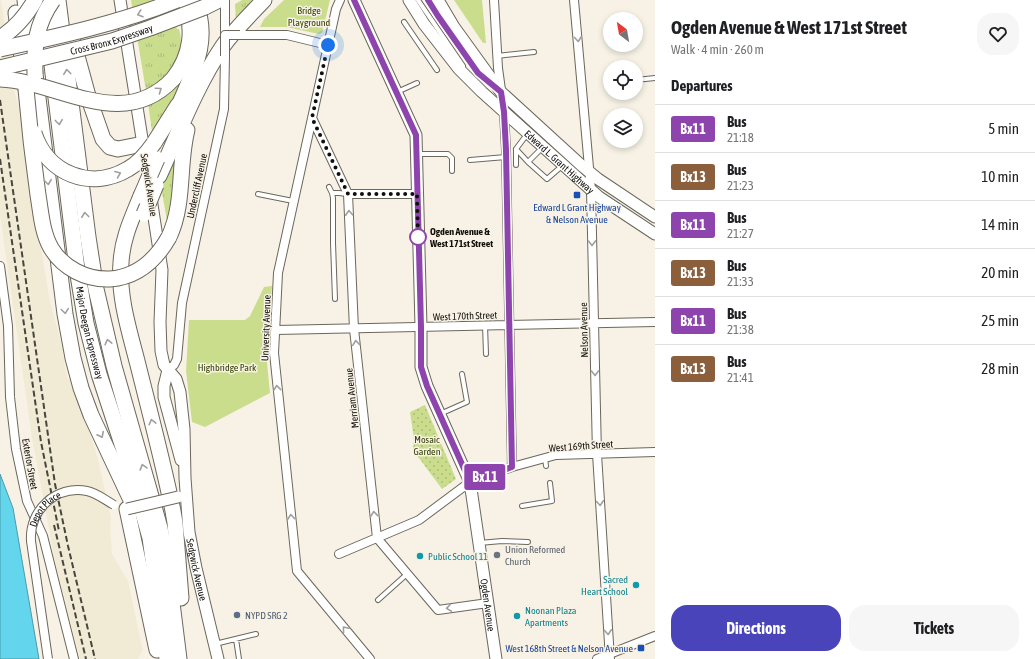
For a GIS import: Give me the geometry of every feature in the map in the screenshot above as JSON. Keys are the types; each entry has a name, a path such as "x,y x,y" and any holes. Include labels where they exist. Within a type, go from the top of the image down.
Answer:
{"highway":[{"path":"0,38 18,24 36,0"},
{"name":"Major Deegan Expressway","path":"44,0 77,268 86,323 99,374 134,481 150,538 166,659"},
{"path":"35,74 37,33 42,18 52,0"},
{"name":"Major Deegan Expressway","path":"58,0 86,224 95,282 114,366 160,528 169,579 179,659"},
{"path":"63,0 88,96 103,139 108,145 114,148 148,144"},
{"name":"Cross Bronx Expressway","path":"0,49 105,25 177,0"},
{"path":"0,79 28,82 95,101 120,104 138,101 163,88 173,78 186,59 190,40 190,20 182,0"},
{"name":"Cross Bronx Expressway","path":"0,68 118,39 156,26 200,3 219,0"},
{"path":"124,301 124,274 127,257 159,176 191,103 206,74 229,39 264,0"},
{"path":"18,1 35,74 65,314 73,358 81,388 91,415 130,496 156,577"},
{"path":"18,1 32,153 43,227 51,247 60,260 72,269 88,276 101,279 115,279 128,276 143,268 158,255 169,237 179,207 184,141 197,96 206,74"},
{"path":"187,659 173,511 130,333 124,301 121,257 127,229 171,127 198,57 201,44 202,24 198,8 200,3"},
{"path":"26,89 30,117 37,143 45,155 51,162 70,174 93,178 102,178 120,173 136,164 148,144 166,126 183,95"},
{"path":"126,509 159,659"}],"main road":[{"name":"Sedgwick Avenue","path":"120,0 148,144 161,263 160,346 163,362 178,383 181,399 184,429 185,478 182,496 193,556 218,659"},
{"name":"Ogden Avenue","path":"354,0 416,135 421,367 427,386 470,482 496,659"},
{"name":"Edward L. Grant Highway","path":"409,0 432,35 458,69 599,197 655,234"},
{"name":"Edward L. Grant Highway","path":"438,0 454,27 501,92 590,172 655,217"},
{"name":"Sedgwick Avenue","path":"168,370 164,386 164,397 185,478"},
{"path":"126,509 182,496"}],"street":[{"name":"Undercliff Avenue","path":"168,370 174,365 177,359 182,303 224,109 224,0"},
{"name":"University Avenue","path":"340,0 336,9 278,273 274,353 297,571 370,659"},
{"path":"494,0 497,56 504,112 506,154 512,467"},
{"name":"Nelson Avenue","path":"574,0 591,190 597,454 610,656"},
{"path":"225,35 287,35 328,45"},
{"name":"Merriam Avenue","path":"312,118 348,194 354,329 377,538"},
{"path":"348,194 417,194"},
{"name":"Exterior Street","path":"0,266 8,326 10,397 16,449 27,500 43,536 74,659"},
{"name":"West 170th Street","path":"276,330 594,322 655,322"},
{"name":"West 169th Street","path":"339,554 419,520 470,482 512,467 546,462 556,455 655,452"},
{"name":"Depot Place","path":"48,659 30,540 31,529 35,517 42,505 53,497 64,492 76,490 93,493 117,507 126,509"},
{"path":"377,538 438,610 488,603"},
{"path":"597,659 610,656 655,636"}],"lane":[{"name":"Edward L. Grant Highway","path":"418,0 463,65 471,80"},
{"name":"Edward L. Grant Highway","path":"428,0 478,73 501,92"},
{"path":"404,22 437,70"},
{"path":"497,56 534,52"},
{"path":"643,79 655,78"},
{"path":"396,92 417,83"},
{"path":"470,160 506,154 516,149 528,133"},
{"path":"528,162 543,146"},
{"path":"516,149 547,179 563,164"},
{"path":"516,149 516,165"},
{"path":"416,154 451,155 452,171"},
{"path":"329,187 333,198 333,243 336,300"},
{"path":"332,193 348,194"},
{"path":"258,194 294,202"},
{"path":"485,325 486,354"},
{"path":"440,414 467,402 462,374"},
{"path":"522,506 552,501 550,483"},
{"path":"479,544 502,541 528,542"},
{"path":"378,600 407,574"},
{"path":"215,644 256,634"},
{"path":"236,639 239,659"}],"shaded area":[{"path":"0,0 15,95 19,106 26,143 29,175 50,302 61,342 67,378 75,385 97,456 111,517 110,528 112,554 128,581 143,650 138,659 80,659 54,556 32,438 0,215"}],"green space":[{"path":"131,0 165,0 177,29 179,29 181,41 180,52 173,69 164,79 146,91"},
{"path":"242,0 256,0 236,21 235,4"},
{"name":"Bridge Playground","path":"284,0 330,0 322,33 319,34 286,27 260,27 264,19"},
{"path":"454,0 482,0 486,43 483,43"},
{"path":"178,82 181,85 153,138 148,103"},
{"path":"176,147 174,205 168,227 161,186"},
{"name":"Highbridge Park","path":"272,286 266,353 270,393 205,427 192,422 186,371 189,320 245,320 250,316 264,287"},
{"name":"Mosaic Garden","path":"425,405 456,479 442,489 413,450 414,439 410,412"}],"water":[{"path":"0,474 13,508 39,659 0,659"}],"railway":[{"path":"0,100 55,484 95,659"},
{"path":"0,159 41,442 59,531"},
{"path":"54,525 86,659"}],"bus line":[{"name":"Bx11","path":"354,0 416,135 421,367 427,386 470,482 512,467 506,134 501,92 478,73 428,0"}],"place":[{"name":"Edward L Grant Highway & Nelson Avenue","path":"577,195"},
{"name":"Ogden Avenue & West 171st Street","path":"418,237"},
{"name":"Union Reformed Church","path":"497,555"},
{"name":"Public School 11","path":"420,556"},
{"name":"Sacred Heart School","path":"636,585"},
{"name":"NYPD SRG 2","path":"237,615"},
{"name":"Noonan Plaza Apartments","path":"517,616"},
{"name":"West 168th Street & Nelson Avenue","path":"641,648"}],"route":[{"path":"328,45 312,118 348,194 417,194 418,241 418,237"}]}
